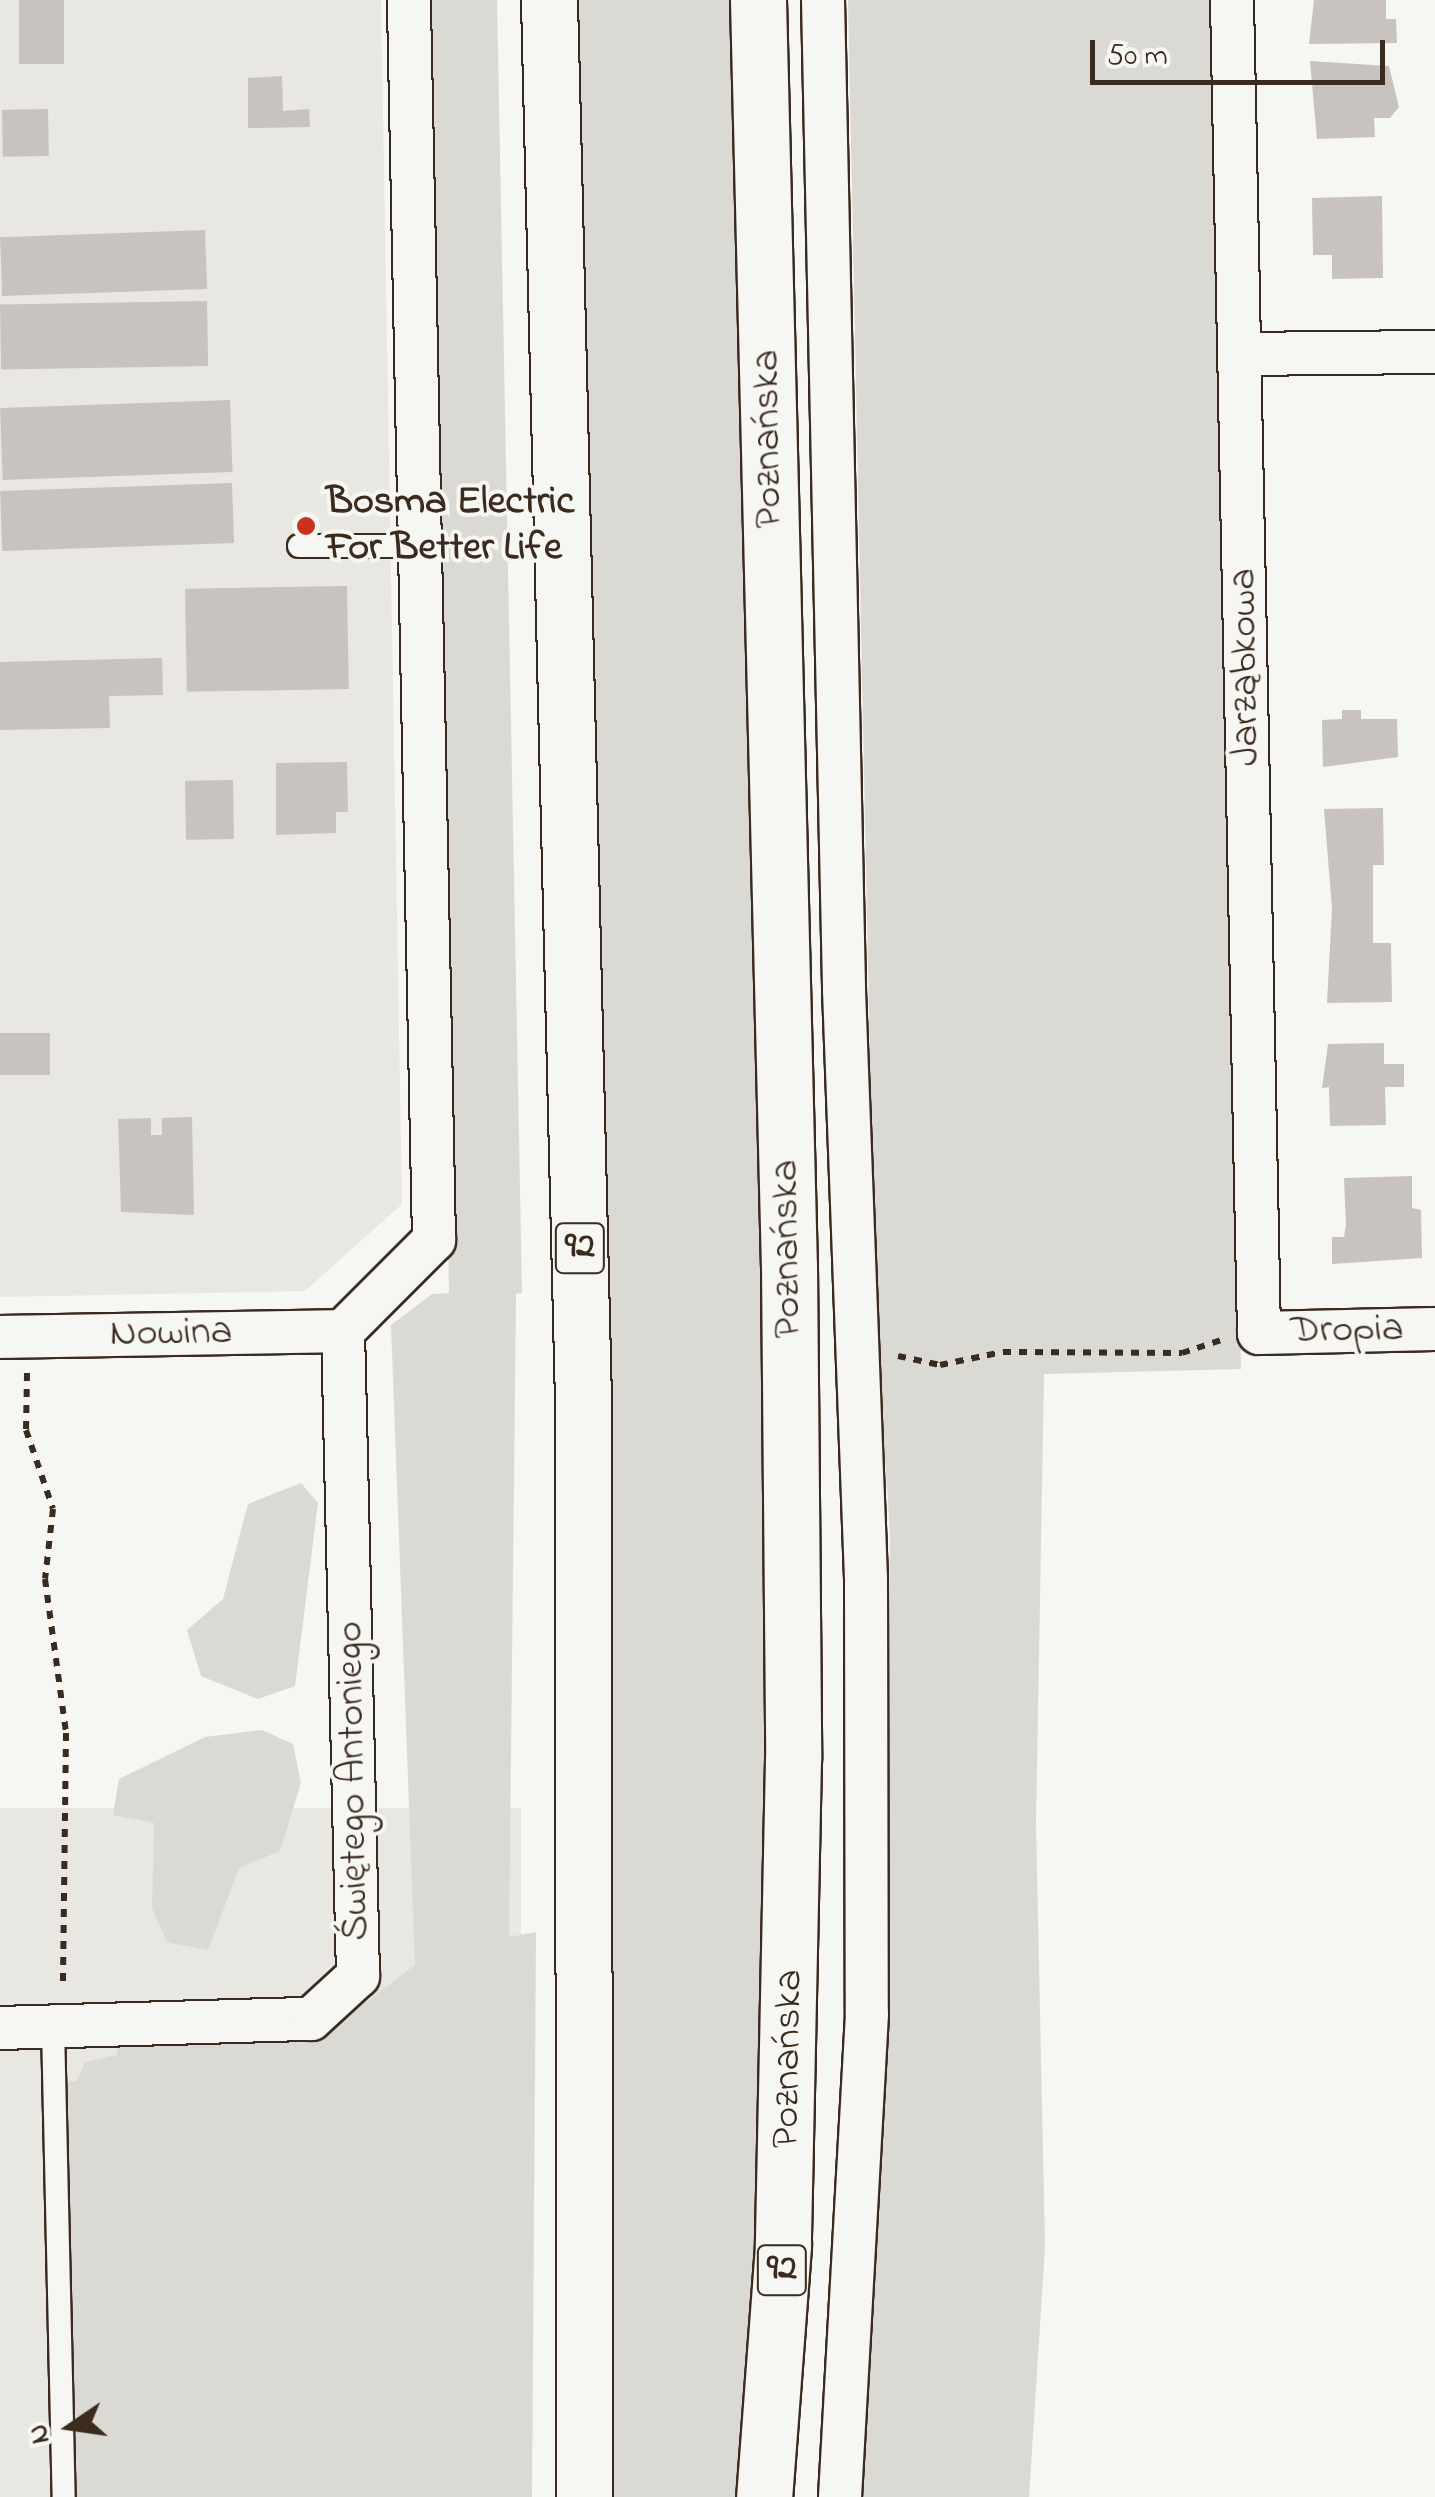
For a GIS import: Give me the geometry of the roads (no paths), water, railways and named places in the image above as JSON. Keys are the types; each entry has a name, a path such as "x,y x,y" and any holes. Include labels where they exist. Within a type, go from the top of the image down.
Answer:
{"main road":[{"name":"92","path":"549,0 583,1397 584,2497"},
{"name":"Poznańska","path":"758,0 790,1266 793,1758 784,2228 764,2497"}],"street":[{"path":"342,1331 434,1240 409,0"},
{"path":"823,0 856,1359 866,1579 868,2014 840,2497"},
{"name":"Jarząbkowa","path":"1232,0 1258,1333"},
{"path":"1239,354 1435,352"},
{"name":"Dropia","path":"1258,1333 1435,1329"},
{"name":"Nowina","path":"14,1337 342,1331"},
{"name":"Świętego Antoniego","path":"0,2028 311,2018 358,1976 342,1331"}],"lane":[{"path":"299,546 420,546"},
{"path":"53,2027 64,2497"}],"place":[{"name":"Bosma Electric For Better Life","path":"306,526"}]}
